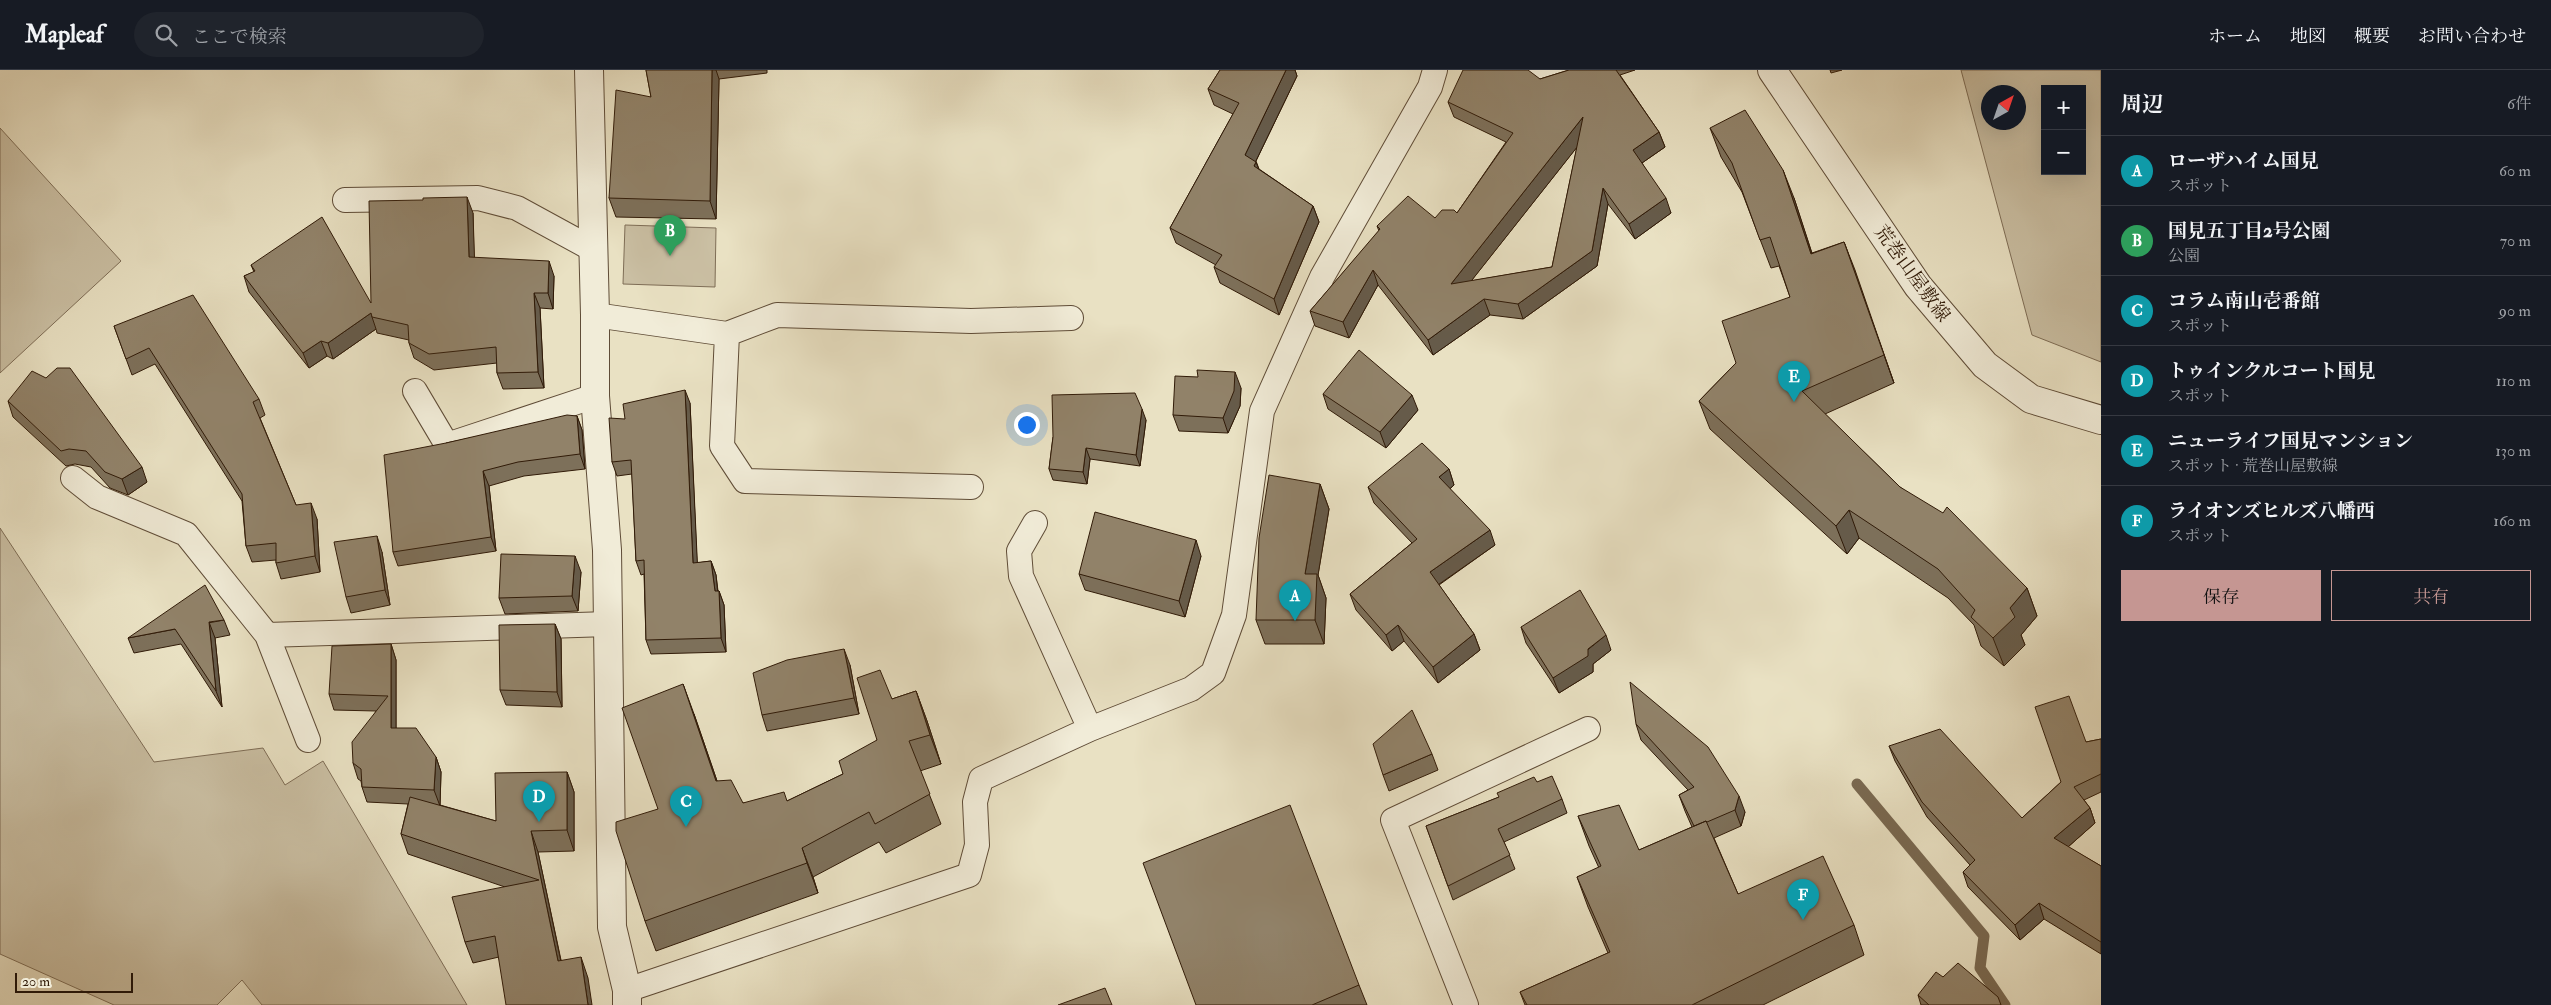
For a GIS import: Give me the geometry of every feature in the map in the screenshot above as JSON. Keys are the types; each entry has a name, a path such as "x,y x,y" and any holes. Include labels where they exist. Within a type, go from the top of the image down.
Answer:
{"street":[{"path":"589,70 596,314 595,396 607,550 612,927 627,998"},
{"name":"荒巻山屋敷線","path":"1772,70 1918,286 1985,365 2031,399 2101,420"}],"lane":[{"path":"627,998 969,875 977,844 975,802 982,779 1090,729 1190,689 1213,673 1234,615 1262,411 1322,277 1430,87 1436,70"},
{"path":"1536,70 1548,81 1583,70"},
{"path":"345,200 478,198 517,208 594,250"},
{"path":"596,314 726,334 777,315 971,320 1071,318"},
{"path":"726,334 722,446 745,481 971,488"},
{"path":"416,391 447,445 595,396"},
{"path":"73,478 97,497 186,534 267,635 308,740"},
{"path":"1034,523 1019,551 1021,576 1090,729"},
{"path":"267,635 608,624"},
{"path":"1466,1005 1393,820 1588,729"}],"shaded area":[{"path":"1961,70 2101,70 2101,362 2032,335"},
{"path":"0,128 121,261 0,373"},
{"path":"625,225 716,228 715,287 623,284"},
{"path":"0,528 154,762 263,748 285,785 323,761 467,1005 262,1005 242,980 217,1005 114,1005 0,954"}],"building":[{"path":"646,70 712,70 710,201 609,198 616,90 651,97"},
{"path":"1220,70 1286,70 1245,155 1256,162 1254,166 1313,206 1274,299 1214,267 1222,255 1170,228 1239,103 1208,89"},
{"path":"1463,70 1528,70 1540,79 1569,70 1616,70 1659,132 1633,150 1666,198 1629,224 1603,188 1592,251 1518,304 1484,299 1428,340 1373,270 1343,322 1310,311 1380,229 1377,226 1408,196 1435,218 1442,210 1454,210 1457,213 1513,133 1448,102","holes":["1583,117 1552,267 1451,284"]},
{"path":"1745,110 1783,170 1811,254 1844,242 1884,355 1802,391 1900,487 1943,513 1947,507 2027,588 2010,608 2015,617 1993,638 1971,617 1975,610 1938,569 1849,510 1836,526 1699,401 1736,363 1722,321 1790,297 1770,237 1760,240 1732,163 1710,128"},
{"path":"467,197 469,257 549,261 548,293 534,293 538,372 497,373 496,347 429,354 409,343 408,325 372,317 371,313 328,343 321,341 303,353 244,276 255,271 251,265 322,217 371,303 369,201"},
{"path":"193,295 259,399 253,402 296,505 311,503 315,556 276,563 276,543 246,546 242,494 149,348 126,359 114,326"},
{"path":"1359,350 1412,395 1380,432 1323,394"},
{"path":"57,368 70,368 142,467 122,479 105,472 86,451 69,449 61,451 8,401 32,371 46,378"},
{"path":"1197,370 1235,372 1234,391 1223,418 1173,415 1175,376 1198,377"},
{"path":"685,390 693,563 711,561 715,591 719,591 721,638 646,640 644,560 636,561 631,460 612,462 609,418 625,419 623,404"},
{"path":"1135,393 1142,409 1136,455 1086,448 1083,472 1049,469 1053,437 1052,395"},
{"path":"567,415 577,416 580,454 518,462 483,471 491,537 393,552 384,455 446,443"},
{"path":"1422,443 1449,469 1439,477 1490,530 1430,572 1474,634 1433,667 1398,625 1386,635 1350,594 1417,539 1368,487"},
{"path":"1269,475 1320,484 1305,574 1317,574 1315,620 1256,620 1259,538"},
{"path":"1095,512 1196,540 1179,601 1079,574"},
{"path":"377,536 385,590 346,597 334,542"},
{"path":"501,554 575,556 572,596 499,598"},
{"path":"205,585 224,620 209,622 216,691 175,629 128,638"},
{"path":"1580,590 1606,635 1588,649 1588,656 1553,678 1521,627"},
{"path":"555,624 557,692 500,690 499,625"},
{"path":"391,644 391,728 416,728 436,757 434,790 362,787 361,769 353,763 352,742 388,696 329,694 332,646"},
{"path":"844,649 854,698 762,715 753,673 787,660"},
{"path":"880,670 892,699 916,691 930,735 909,741 930,794 875,824 869,812 802,848 807,863 645,921 616,831 616,822 658,809 622,708 683,684 716,781 731,780 743,803 784,792 787,801 843,774 839,761 877,740 857,678"},
{"path":"1630,682 1708,747 1739,796 1735,810 1694,826 1679,795 1694,787 1636,724"},
{"path":"2069,696 2086,742 2101,739 2101,774 2074,787 2090,808 2054,838 2101,866 2101,942 2039,903 2015,925 1963,872 1975,860 1922,802 1889,746 1940,729 2022,818 2061,782 2035,707"},
{"path":"1412,710 1432,754 1383,775 1373,744"},
{"path":"567,772 567,830 531,831 558,961 581,957 588,1005 506,1005 495,936 465,942 452,897 539,880 401,834 410,797 496,821 495,773"},
{"path":"1552,776 1562,799 1498,829 1510,855 1448,886 1426,826 1499,797 1497,793 1534,777 1537,782"},
{"path":"1290,805 1359,985 1312,1005 1196,1005 1143,863"},
{"path":"1619,805 1639,850 1706,821 1738,894 1823,856 1854,925 1692,1005 1527,1005 1520,992 1610,952 1577,877 1601,866 1578,816"},
{"path":"1958,963 1998,997 2001,1005 1929,1005 1918,995 1936,972 1943,977"},
{"path":"1105,988 1112,1005 1058,1005"}],"waterway":[{"path":"1857,784 1984,936 1980,968 2005,1005"}],"place":[{"name":"国見五丁目2号公園","path":"670,256"},
{"name":"ニューライフ国見マンション","path":"1794,402"},
{"name":"ローザハイム国見","path":"1295,621"},
{"name":"トゥインクルコート国見","path":"539,822"},
{"name":"コラム南山壱番館","path":"686,827"},
{"name":"ライオンズヒルズ八幡西","path":"1803,920"}]}
